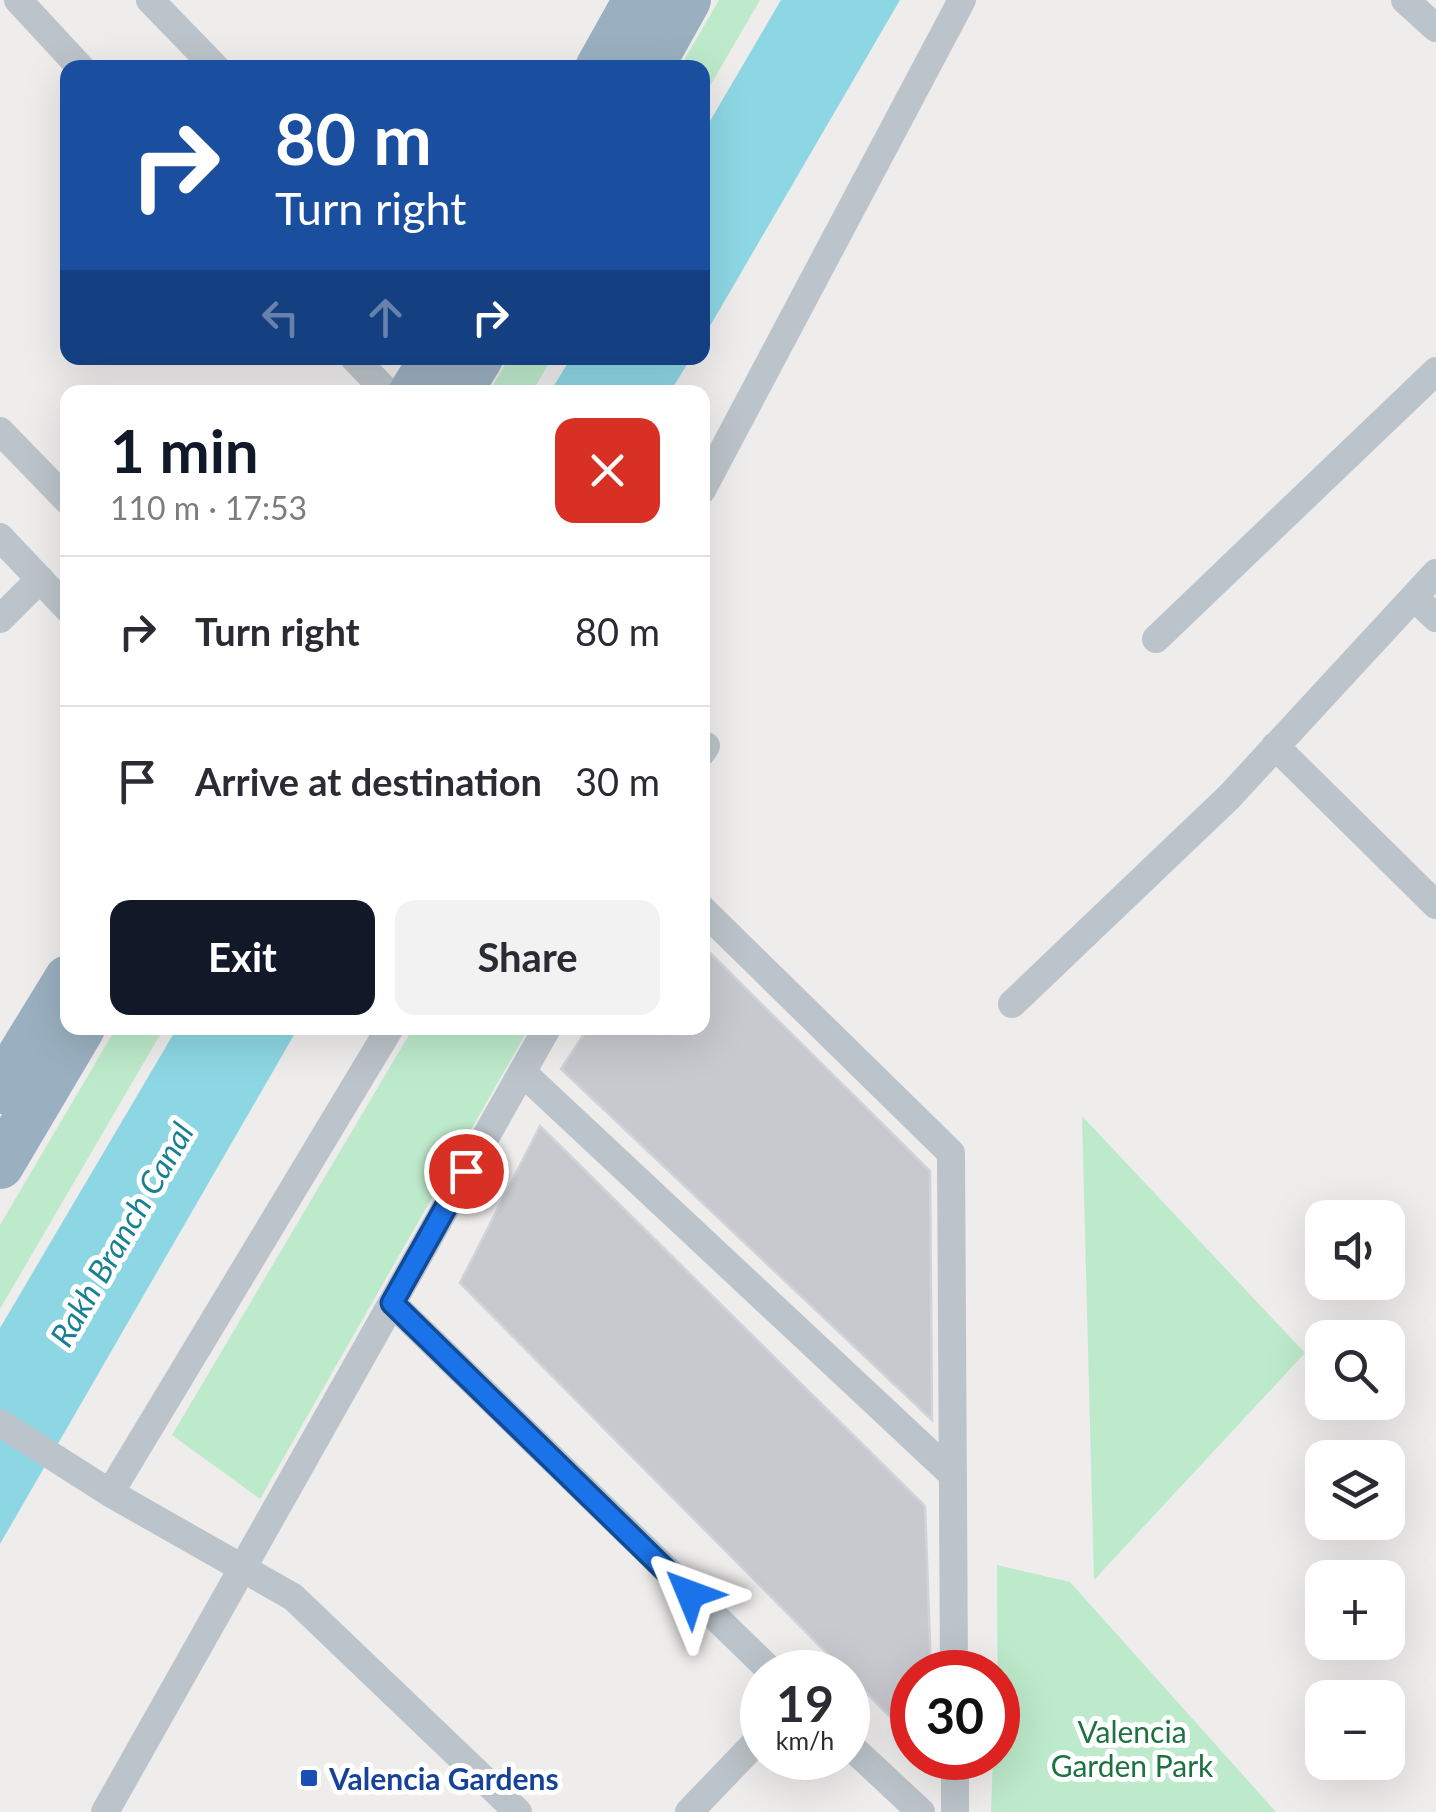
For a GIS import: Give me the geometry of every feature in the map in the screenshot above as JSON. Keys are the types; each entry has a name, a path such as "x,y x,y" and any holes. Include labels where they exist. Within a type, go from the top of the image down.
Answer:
{"highway":[{"path":"603,60 637,0"},
{"path":"653,60 687,0"},
{"path":"0,1090 60,992"},
{"path":"0,1165 78,1035"}],"street":[{"path":"18,0 74,60"},
{"path":"150,0 208,60"},
{"path":"710,475 962,0"},
{"path":"1406,0 1436,28"},
{"path":"361,365 380,385"},
{"path":"1156,638 1436,371"},
{"path":"0,431 60,493"},
{"path":"0,538 60,600"},
{"path":"1012,1004 1214,811 1436,573"},
{"path":"0,618 40,579"},
{"path":"1414,597 1436,618"},
{"path":"1276,746 1436,905"},
{"path":"710,917 951,1153 954,1650"},
{"path":"110,1493 386,1035"},
{"path":"105,1812 544,1035"},
{"path":"522,1072 953,1475"},
{"path":"392,1303 749,1650"},
{"path":"0,1423 110,1493 292,1596 518,1812"},
{"path":"688,1812 740,1759"},
{"path":"870,1764 922,1812"},
{"path":"955,1780 955,1812"}],"green space":[{"path":"719,0 760,0 710,86 710,60 684,60"},
{"path":"505,365 548,365 536,385 493,385"},
{"path":"112,1035 160,1035 0,1309 0,1225"},
{"path":"409,1035 525,1035 260,1499 172,1435"},
{"path":"1082,1116 1305,1353 1094,1580"},
{"name":"Valencia Garden Park","path":"997,1565 1070,1582 1276,1812 991,1812 992,1780 1020,1780 1020,1650 997,1650"}],"water":[{"path":"781,0 900,0 710,326 710,121"},
{"path":"567,365 687,365 674,385 554,385"},
{"name":"Rakh Branch Canal","path":"173,1035 294,1035 0,1544 0,1328"}],"building":[{"path":"710,953 930,1171 932,1420 561,1069 583,1035 710,1035"},
{"path":"540,1126 925,1506 930,1650 890,1650 890,1717 870,1697 870,1650 824,1650 460,1283"}],"place":[{"name":"Valencia Gardens","path":"309,1778"}],"route":[{"path":"466,1171 392,1303 690,1594"}]}
